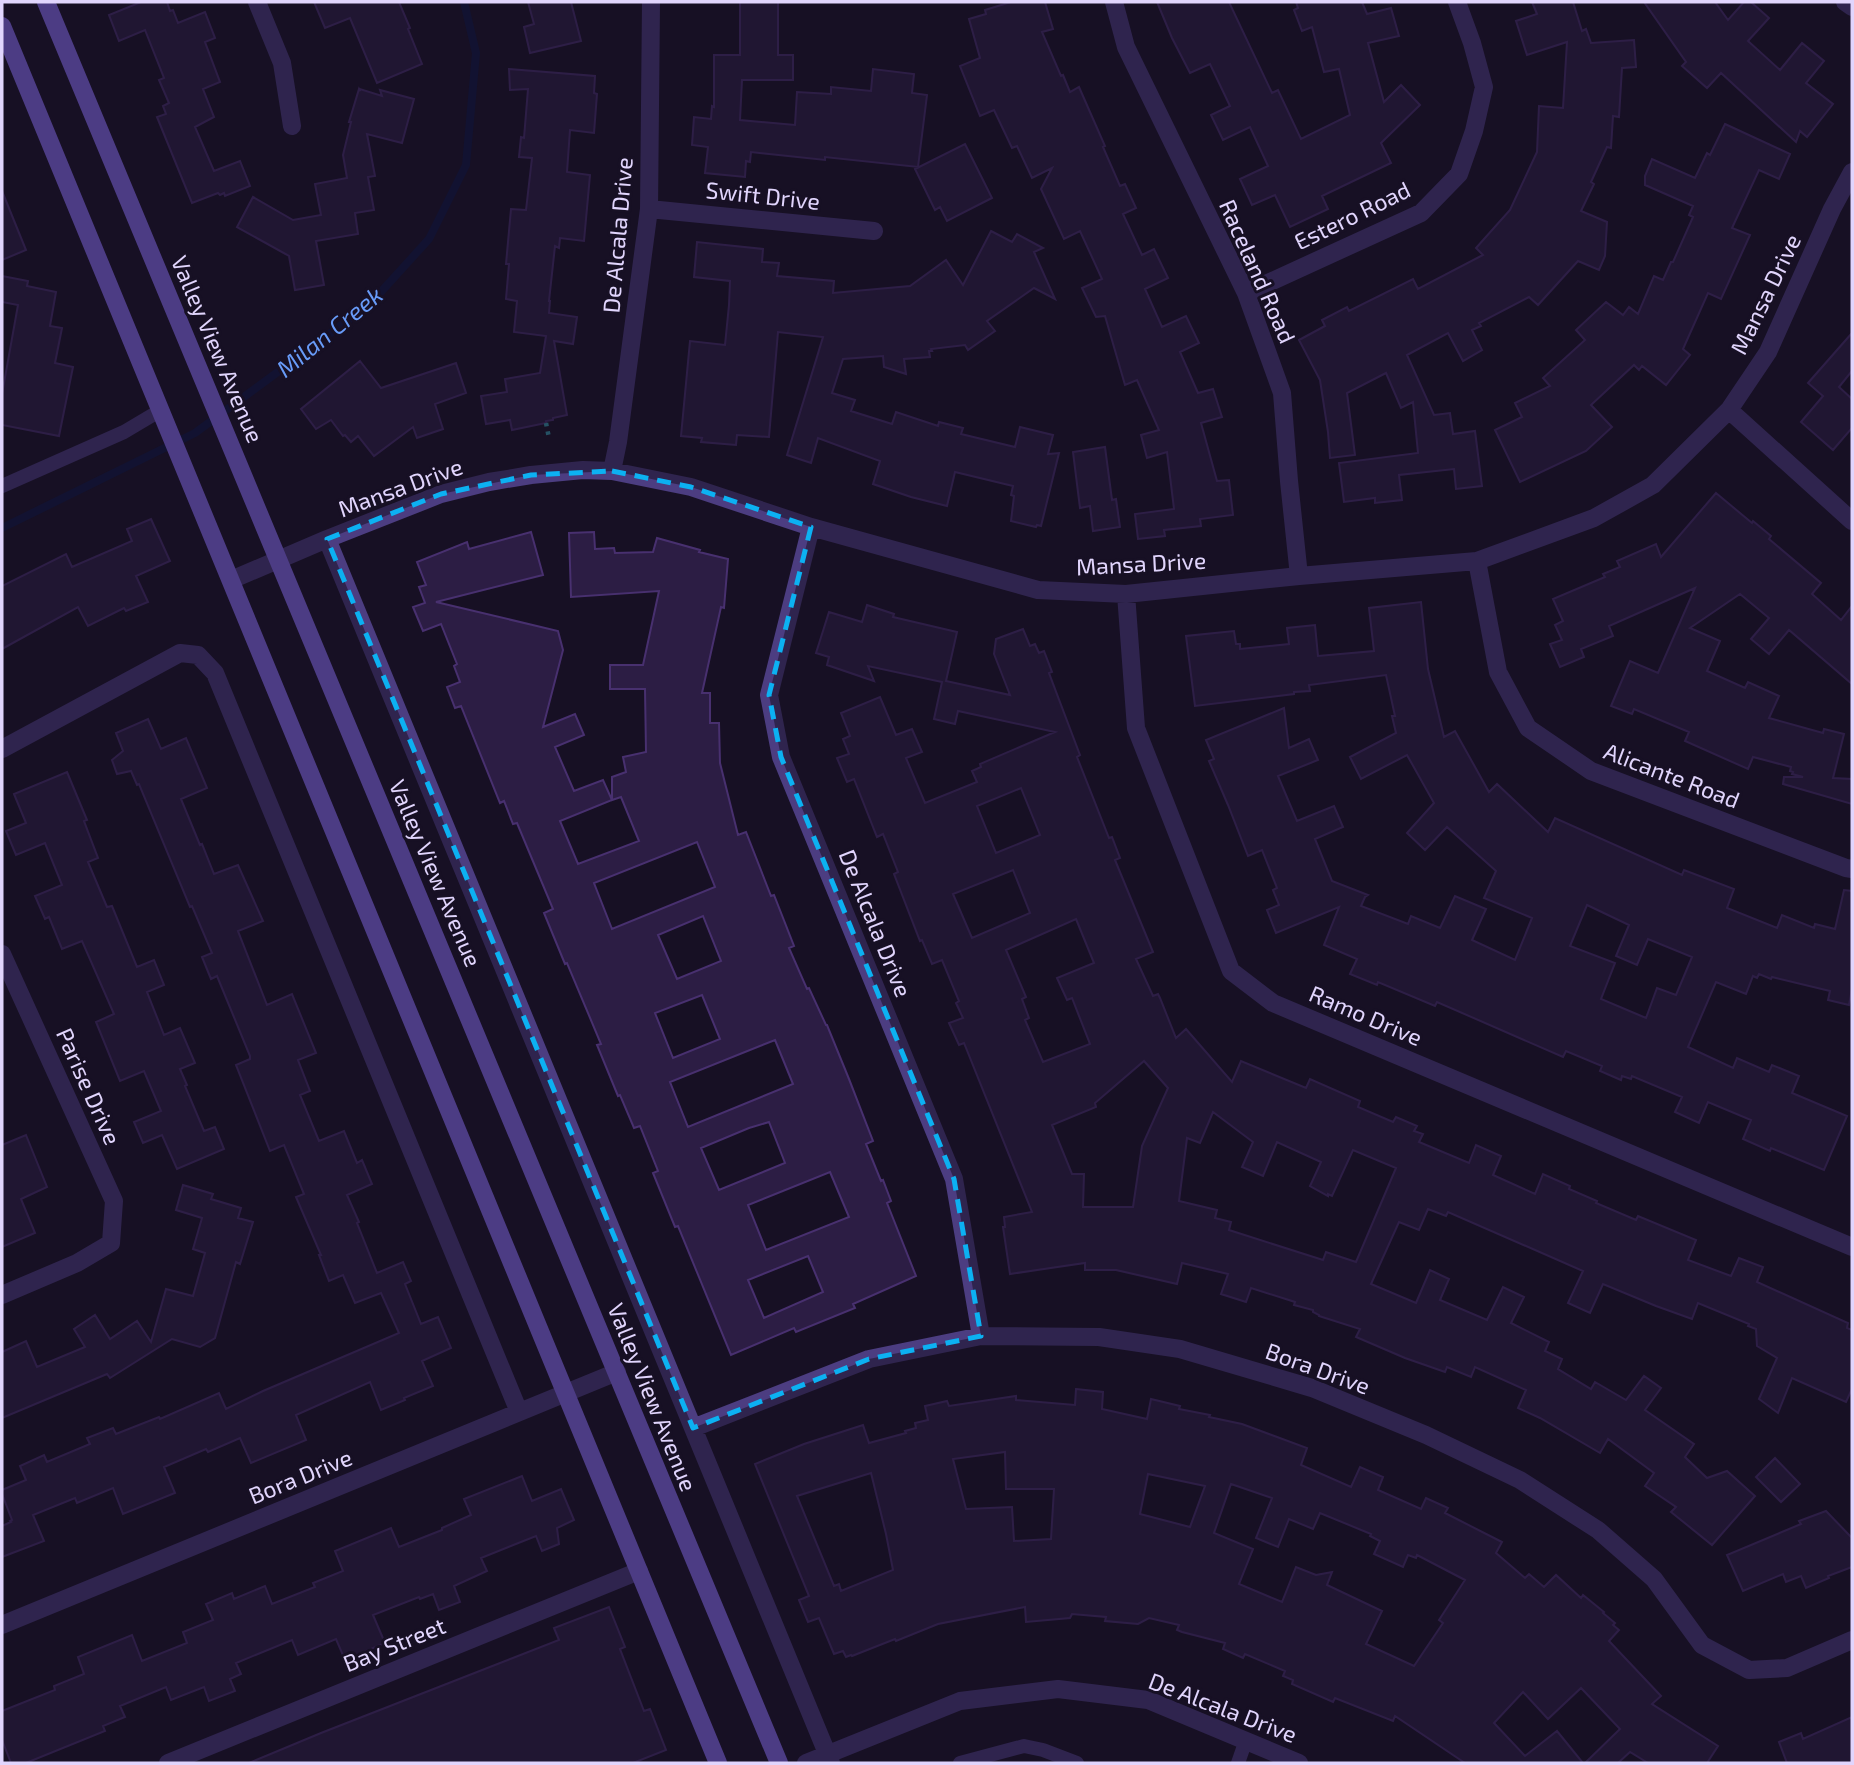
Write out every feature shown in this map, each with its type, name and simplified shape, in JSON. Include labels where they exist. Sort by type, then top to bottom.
[{"type":"main road","name":"Valley View Avenue","points":[[46,2],[779,1763]]},
{"type":"main road","points":[[2,26],[718,1763]]},
{"type":"street","points":[[257,2],[282,62],[292,126]]},
{"type":"street","name":"De Alcala Drive","points":[[612,471],[649,209],[651,2]]},
{"type":"street","name":"Raceland Road","points":[[1114,2],[1126,47],[1246,293],[1282,393],[1298,576]]},
{"type":"street","name":"Estero Road","points":[[1246,293],[1421,213],[1460,174],[1484,87],[1457,2]]},
{"type":"street","points":[[1845,2],[1852,7]]},
{"type":"street","name":"Mansa Drive","points":[[231,580],[441,494],[489,482],[583,470],[612,471],[691,487],[811,527],[1038,590],[1126,594],[1477,561],[1594,518],[1653,485],[1729,410],[1768,352],[1832,209],[1852,172]]},
{"type":"street","name":"Swift Drive","points":[[649,209],[874,230]]},
{"type":"street","points":[[1729,410],[1852,521]]},
{"type":"street","name":"De Alcala Drive","points":[[811,527],[769,695],[781,757],[954,1179],[981,1336]]},
{"type":"street","name":"Valley View Avenue","points":[[327,539],[829,1759]]},
{"type":"street","name":"Alicante Road","points":[[1477,561],[1498,672],[1528,728],[1591,771],[1852,869]]},
{"type":"street","name":"Ramo Drive","points":[[1126,594],[1136,728],[1231,971],[1273,1003],[1852,1247]]},
{"type":"street","points":[[2,749],[180,653],[198,654],[215,673],[519,1412]]},
{"type":"street","name":"Parise Drive","points":[[2,954],[114,1201],[111,1243],[77,1264],[2,1295]]},
{"type":"street","name":"Bora Drive","points":[[693,1428],[869,1359],[981,1336],[1099,1337],[1180,1349],[1312,1388],[1426,1435],[1520,1480],[1598,1530],[1654,1578],[1702,1645],[1749,1670],[1787,1668],[1852,1640]]},
{"type":"street","name":"Bora Drive","points":[[2,1626],[617,1372]]},
{"type":"street","name":"Bay Street","points":[[168,1763],[639,1571]]},
{"type":"street","name":"De Alcala Drive","points":[[806,1763],[829,1759],[960,1701],[1058,1689],[1148,1700],[1299,1763]]},
{"type":"lane","points":[[2,486],[124,432],[161,410]]},
{"type":"lane","points":[[1238,1763],[1246,1741]]},
{"type":"lane","points":[[960,1763],[1024,1746],[1077,1763]]},
{"type":"path","points":[[546,424],[549,438]]},
{"type":"highlighted area","points":[[612,471],[691,487],[811,527],[769,695],[781,757],[954,1179],[981,1336],[869,1359],[693,1428],[327,539],[441,494],[531,475]]},
{"type":"building","points":[[141,2],[167,2],[178,23],[205,12],[215,38],[205,42],[220,82],[203,89],[214,117],[195,127],[214,171],[240,161],[250,186],[225,196],[224,193],[218,193],[192,203],[157,117],[166,114],[163,106],[169,103],[159,80],[164,78],[145,30],[119,41],[109,15]]},
{"type":"building","points":[[314,2],[399,2],[422,64],[377,83],[350,18],[325,28]]},
{"type":"building","points":[[528,2],[571,2],[581,41],[530,53],[524,27],[534,24]]},
{"type":"building","points":[[740,2],[778,2],[778,55],[793,55],[793,80],[742,80],[740,120],[795,125],[797,92],[831,94],[831,87],[871,91],[873,69],[914,74],[912,93],[927,95],[918,167],[751,152],[750,162],[746,161],[745,177],[705,173],[708,147],[692,145],[694,117],[711,119],[712,106],[714,107],[714,55],[740,55]]},
{"type":"building","points":[[1011,2],[1045,2],[1053,29],[1042,32],[1061,76],[1063,75],[1070,92],[1079,87],[1120,186],[1125,184],[1136,208],[1123,214],[1142,255],[1154,249],[1168,278],[1145,289],[1162,327],[1186,316],[1199,343],[1180,352],[1198,393],[1213,389],[1222,417],[1201,423],[1217,481],[1229,480],[1233,515],[1200,519],[1201,526],[1164,530],[1165,536],[1138,539],[1135,514],[1174,509],[1167,452],[1147,458],[1141,435],[1159,430],[1137,380],[1125,385],[1105,316],[1096,317],[1082,288],[1102,279],[1080,231],[1064,239],[1041,189],[1052,168],[1032,178],[1017,146],[1012,148],[994,110],[980,116],[960,66],[980,58],[969,19],[986,14],[985,10]]},
{"type":"building","points":[[1157,2],[1229,2],[1272,93],[1278,90],[1301,139],[1350,115],[1339,69],[1324,72],[1312,27],[1302,31],[1294,10],[1298,8],[1296,2],[1362,2],[1367,14],[1391,8],[1399,36],[1368,43],[1384,102],[1401,85],[1420,105],[1381,143],[1391,163],[1322,196],[1328,209],[1290,227],[1275,195],[1252,205],[1240,179],[1268,166],[1250,127],[1223,140],[1211,115],[1230,106],[1210,64],[1190,73]]},
{"type":"building","points":[[1532,2],[1573,2],[1582,31],[1586,29],[1591,43],[1634,40],[1636,67],[1622,68],[1619,117],[1613,116],[1611,148],[1607,147],[1581,211],[1607,222],[1605,256],[1599,270],[1578,261],[1538,305],[1529,297],[1479,323],[1481,326],[1472,330],[1482,350],[1463,361],[1448,333],[1407,355],[1434,415],[1450,413],[1453,434],[1475,431],[1482,486],[1456,489],[1454,469],[1399,475],[1402,500],[1375,503],[1375,498],[1344,502],[1339,463],[1418,453],[1413,402],[1401,408],[1386,373],[1347,393],[1355,455],[1330,458],[1320,380],[1299,340],[1325,326],[1322,320],[1347,307],[1349,311],[1413,279],[1418,289],[1483,255],[1476,248],[1510,210],[1537,152],[1539,106],[1563,108],[1567,42],[1527,55],[1516,21],[1537,14]]},
{"type":"building","points":[[1644,2],[1715,2],[1728,20],[1744,2],[1751,2],[1769,18],[1748,41],[1780,70],[1802,43],[1824,61],[1806,83],[1833,104],[1807,137],[1800,131],[1796,142],[1721,73],[1707,88],[1682,66],[1686,62]]},
{"type":"building","points":[[509,69],[595,76],[594,93],[597,94],[594,133],[570,130],[567,172],[590,175],[584,241],[560,238],[559,248],[555,246],[549,301],[549,313],[577,317],[573,344],[554,341],[567,415],[553,418],[546,423],[512,430],[510,420],[486,424],[481,396],[507,392],[505,379],[540,373],[546,336],[514,332],[517,301],[506,299],[511,209],[526,210],[532,158],[519,157],[521,137],[524,138],[528,89],[510,90]]},
{"type":"building","points":[[359,89],[382,96],[380,90],[414,99],[402,143],[367,134],[375,176],[368,177],[374,210],[355,213],[358,234],[316,241],[324,285],[295,290],[289,256],[237,227],[253,197],[293,220],[321,215],[315,184],[347,178],[343,155]]},
{"type":"building","points":[[1725,124],[1790,154],[1779,179],[1759,170],[1732,228],[1750,235],[1721,299],[1708,293],[1683,349],[1690,355],[1666,385],[1642,366],[1639,370],[1634,365],[1591,405],[1612,427],[1586,451],[1520,482],[1495,430],[1522,417],[1515,403],[1550,386],[1543,378],[1585,340],[1576,330],[1606,302],[1623,315],[1629,307],[1638,314],[1654,276],[1663,280],[1693,217],[1689,215],[1693,206],[1645,185],[1645,176],[1652,159],[1695,178]]},
{"type":"building","points":[[965,144],[992,198],[947,221],[940,207],[935,210],[915,169]]},
{"type":"building","points":[[2,191],[26,250],[2,260]]},
{"type":"building","points":[[991,231],[1012,242],[1017,234],[1043,248],[1034,252],[1055,299],[1034,288],[987,321],[995,331],[968,350],[965,345],[931,349],[930,357],[904,359],[906,374],[884,367],[883,356],[843,359],[832,393],[855,400],[851,411],[892,424],[896,412],[938,426],[939,422],[963,428],[961,434],[1015,447],[1020,427],[1053,435],[1048,454],[1059,453],[1041,526],[1011,521],[1013,486],[955,472],[947,506],[873,484],[880,461],[818,438],[811,463],[787,455],[823,337],[778,332],[769,437],[737,435],[736,445],[701,442],[702,438],[681,436],[690,341],[725,345],[729,305],[730,281],[694,277],[697,242],[763,249],[762,262],[779,263],[777,276],[834,281],[833,293],[910,286],[946,260],[963,285]]},
{"type":"building","points":[[2,276],[28,281],[27,286],[56,292],[50,326],[62,328],[55,363],[73,367],[59,436],[2,425],[2,394],[18,305],[2,302]]},
{"type":"building","points":[[1852,333],[1852,371],[1839,387],[1852,399],[1852,428],[1833,450],[1801,422],[1823,396],[1808,383]]},
{"type":"building","points":[[360,361],[381,388],[456,363],[466,393],[435,404],[443,429],[417,438],[413,427],[374,456],[358,436],[351,442],[331,420],[316,429],[301,409]]},
{"type":"building","points":[[1105,447],[1112,500],[1116,499],[1120,527],[1093,531],[1090,506],[1080,508],[1073,452]]},
{"type":"building","points":[[1716,493],[1771,536],[1769,539],[1821,583],[1812,594],[1841,620],[1852,606],[1852,684],[1789,630],[1769,654],[1751,639],[1769,618],[1740,594],[1690,628],[1720,641],[1707,671],[1745,688],[1748,682],[1779,696],[1769,718],[1823,733],[1824,729],[1844,734],[1833,778],[1852,779],[1852,804],[1783,784],[1784,777],[1803,777],[1792,774],[1791,767],[1753,757],[1748,769],[1685,741],[1689,732],[1634,709],[1632,714],[1611,706],[1630,661],[1658,673],[1695,588],[1609,626],[1613,636],[1581,649],[1584,657],[1560,667],[1550,644],[1562,640],[1555,625],[1563,621],[1553,599],[1605,577],[1603,574],[1620,567],[1617,561],[1656,544],[1661,557]]},
{"type":"building","points":[[151,519],[170,561],[136,576],[148,602],[126,611],[124,608],[88,626],[78,607],[2,649],[2,586],[66,554],[72,567],[132,541],[127,529]]},
{"type":"building","points":[[531,532],[543,575],[436,602],[558,631],[563,650],[543,727],[575,714],[584,735],[555,747],[574,791],[603,780],[612,800],[612,777],[626,772],[623,757],[646,752],[645,689],[610,689],[610,665],[643,665],[659,591],[571,597],[569,533],[594,532],[595,549],[614,548],[615,553],[653,552],[657,538],[728,559],[724,608],[721,607],[702,693],[710,693],[710,723],[719,723],[720,763],[738,835],[746,832],[794,946],[789,948],[827,1025],[849,1079],[873,1141],[866,1144],[891,1201],[887,1203],[916,1276],[853,1304],[855,1308],[796,1332],[794,1328],[731,1355],[678,1226],[675,1227],[653,1173],[658,1171],[640,1126],[634,1128],[597,1045],[601,1044],[544,913],[553,909],[517,823],[513,824],[504,801],[500,803],[461,706],[455,708],[447,687],[460,682],[454,666],[457,664],[441,624],[423,631],[413,607],[425,603],[419,587],[426,585],[417,562],[467,542],[469,549]],"holes":[[[621,797],[639,841],[578,864],[560,821]],[[697,842],[715,887],[612,929],[594,883]],[[703,916],[721,961],[677,979],[658,935]],[[702,995],[720,1039],[673,1058],[655,1013]],[[775,1040],[793,1084],[688,1127],[670,1082]],[[769,1122],[785,1163],[719,1190],[701,1148]],[[830,1172],[849,1217],[766,1250],[748,1205]],[[808,1256],[823,1292],[764,1318],[748,1280]]]},
{"type":"building","points":[[1421,602],[1428,669],[1444,737],[1455,731],[1489,792],[1497,784],[1548,832],[1555,818],[1682,875],[1684,870],[1734,889],[1727,908],[1777,928],[1782,915],[1814,928],[1815,924],[1835,929],[1844,890],[1852,891],[1852,989],[1849,1005],[1828,1000],[1830,991],[1759,974],[1757,978],[1753,976],[1746,994],[1716,982],[1688,1047],[1733,1068],[1737,1058],[1769,1072],[1772,1065],[1799,1076],[1792,1093],[1847,1116],[1824,1170],[1743,1139],[1751,1120],[1708,1102],[1699,1123],[1675,1112],[1682,1097],[1632,1076],[1631,1079],[1622,1076],[1621,1080],[1600,1071],[1602,1066],[1566,1051],[1563,1057],[1437,1002],[1435,1006],[1378,982],[1377,985],[1350,974],[1357,959],[1324,945],[1339,907],[1276,933],[1267,910],[1279,905],[1273,890],[1277,888],[1262,850],[1248,856],[1209,761],[1214,759],[1206,740],[1284,708],[1289,748],[1309,739],[1318,760],[1278,776],[1297,821],[1334,806],[1343,827],[1315,839],[1332,881],[1368,895],[1361,906],[1408,924],[1411,916],[1440,928],[1455,896],[1486,909],[1472,940],[1515,960],[1532,918],[1484,898],[1496,871],[1447,827],[1425,850],[1407,833],[1434,803],[1407,755],[1361,779],[1350,757],[1396,733],[1386,675],[1309,685],[1310,691],[1294,694],[1195,706],[1186,636],[1234,631],[1236,644],[1240,644],[1240,649],[1289,644],[1287,628],[1315,625],[1318,656],[1374,651],[1369,608]],"holes":[[[1587,905],[1629,925],[1616,956],[1637,965],[1648,939],[1692,957],[1676,995],[1657,988],[1646,1018],[1601,999],[1615,963],[1570,946]]]},
{"type":"building","points":[[867,605],[894,614],[893,617],[957,632],[946,681],[1010,695],[994,654],[996,639],[1023,629],[1030,646],[1035,644],[1039,653],[1044,651],[1052,672],[1049,673],[1080,755],[1077,757],[1109,838],[1112,837],[1120,858],[1115,860],[1153,952],[1136,959],[1153,996],[1158,994],[1176,1038],[1186,1029],[1232,1082],[1241,1061],[1306,1088],[1310,1079],[1360,1101],[1358,1107],[1393,1122],[1396,1117],[1417,1126],[1414,1131],[1423,1134],[1419,1142],[1469,1163],[1476,1145],[1501,1156],[1493,1175],[1535,1194],[1543,1174],[1570,1186],[1569,1189],[1597,1201],[1596,1203],[1636,1220],[1638,1216],[1696,1240],[1688,1260],[1731,1276],[1739,1258],[1763,1267],[1757,1282],[1848,1323],[1847,1328],[1852,1330],[1852,1389],[1846,1402],[1792,1378],[1778,1413],[1759,1399],[1777,1358],[1757,1346],[1756,1329],[1698,1303],[1692,1319],[1603,1284],[1590,1313],[1568,1303],[1583,1271],[1448,1212],[1446,1216],[1428,1209],[1419,1230],[1399,1222],[1371,1284],[1416,1303],[1430,1270],[1449,1279],[1440,1300],[1487,1320],[1503,1287],[1524,1297],[1511,1323],[1549,1342],[1545,1351],[1562,1359],[1558,1369],[1591,1389],[1595,1382],[1626,1400],[1644,1376],[1661,1388],[1645,1410],[1694,1444],[1685,1457],[1707,1478],[1727,1471],[1755,1496],[1712,1545],[1671,1512],[1676,1507],[1645,1486],[1654,1473],[1608,1439],[1600,1453],[1518,1408],[1526,1390],[1475,1367],[1471,1377],[1447,1367],[1445,1372],[1405,1358],[1356,1337],[1360,1329],[1319,1316],[1313,1310],[1294,1305],[1295,1302],[1251,1288],[1246,1302],[1221,1294],[1228,1274],[1182,1263],[1177,1284],[1116,1270],[1085,1270],[1085,1263],[1010,1274],[1004,1217],[1032,1212],[964,1043],[959,1045],[949,1023],[963,1018],[942,960],[932,964],[922,940],[920,941],[894,874],[898,872],[883,834],[877,837],[854,779],[847,782],[837,758],[849,754],[843,739],[850,736],[841,713],[880,697],[896,735],[912,729],[922,752],[906,758],[925,803],[977,782],[972,771],[981,767],[980,764],[1055,732],[958,711],[955,724],[934,719],[942,682],[868,666],[874,681],[827,665],[829,657],[816,653],[829,612],[862,622]],"holes":[[[1021,788],[1040,835],[996,853],[977,806]],[[1013,870],[1030,913],[972,938],[953,894]],[[1076,919],[1094,963],[1057,978],[1067,1000],[1072,998],[1090,1044],[1043,1062],[1025,1020],[1029,1018],[1022,999],[1026,997],[1006,950]],[[1144,1061],[1168,1088],[1142,1146],[1133,1207],[1083,1207],[1084,1174],[1072,1174],[1052,1125],[1096,1107],[1095,1103]],[[1213,1112],[1253,1142],[1242,1167],[1263,1176],[1277,1142],[1321,1162],[1310,1186],[1328,1196],[1332,1196],[1353,1150],[1396,1168],[1356,1262],[1326,1252],[1323,1260],[1229,1230],[1231,1222],[1215,1218],[1217,1210],[1179,1201],[1187,1138],[1200,1143]]]},
{"type":"building","points":[[148,719],[161,749],[186,738],[207,788],[181,799],[200,845],[202,844],[214,874],[238,865],[263,921],[238,931],[267,1005],[292,994],[316,1053],[298,1060],[310,1091],[300,1095],[319,1141],[344,1131],[357,1163],[362,1160],[372,1184],[347,1195],[377,1273],[403,1262],[411,1281],[405,1284],[421,1324],[438,1317],[451,1348],[422,1361],[433,1386],[404,1398],[405,1400],[381,1410],[370,1382],[296,1415],[306,1440],[251,1463],[240,1438],[208,1452],[206,1449],[164,1467],[175,1493],[123,1514],[113,1488],[77,1503],[75,1498],[33,1515],[44,1541],[2,1557],[2,1526],[12,1520],[2,1490],[26,1480],[20,1466],[44,1455],[47,1462],[90,1444],[87,1438],[113,1428],[116,1434],[159,1417],[160,1419],[219,1393],[226,1409],[399,1333],[381,1293],[355,1303],[343,1275],[329,1281],[296,1197],[304,1194],[284,1145],[270,1151],[236,1065],[250,1059],[250,1056],[217,976],[211,979],[202,957],[212,953],[139,784],[137,785],[131,771],[117,774],[112,760],[123,751],[116,733]]},
{"type":"building","points":[[67,772],[87,820],[84,821],[98,858],[88,862],[107,907],[112,906],[137,967],[154,960],[164,985],[147,992],[164,1035],[180,1028],[195,1063],[180,1069],[187,1085],[185,1086],[204,1131],[215,1127],[224,1149],[177,1169],[162,1135],[143,1143],[134,1122],[161,1111],[144,1071],[120,1081],[96,1022],[114,1014],[82,941],[62,949],[49,917],[45,919],[35,896],[62,885],[45,843],[16,855],[6,831],[26,823],[14,794]]},
{"type":"building","points":[[26,1135],[47,1187],[21,1199],[35,1233],[2,1247],[2,1145]]},
{"type":"building","points":[[183,1185],[213,1194],[211,1199],[241,1208],[238,1218],[253,1222],[240,1264],[236,1262],[215,1338],[200,1347],[172,1339],[110,1378],[107,1374],[2,1418],[2,1352],[26,1341],[37,1367],[85,1347],[74,1329],[95,1315],[110,1339],[137,1321],[151,1342],[166,1289],[193,1296],[205,1253],[193,1249],[202,1218],[176,1210]]},
{"type":"building","points":[[1076,1389],[1103,1392],[1102,1409],[1147,1419],[1151,1399],[1180,1406],[1179,1409],[1242,1424],[1307,1448],[1301,1465],[1351,1487],[1360,1467],[1383,1477],[1378,1490],[1421,1509],[1426,1498],[1448,1508],[1445,1513],[1502,1542],[1496,1553],[1525,1578],[1529,1574],[1544,1587],[1556,1575],[1581,1598],[1583,1595],[1604,1612],[1619,1630],[1609,1641],[1661,1696],[1652,1704],[1718,1746],[1707,1763],[1648,1763],[1630,1752],[1618,1763],[1585,1763],[1620,1729],[1581,1688],[1548,1719],[1523,1692],[1494,1723],[1525,1756],[1557,1731],[1583,1763],[1465,1763],[1395,1716],[1393,1721],[1335,1698],[1333,1702],[1292,1684],[1293,1680],[1283,1676],[1285,1671],[1245,1654],[1243,1658],[1223,1649],[1225,1643],[1182,1632],[1177,1630],[1179,1625],[1149,1618],[1138,1624],[1105,1621],[1106,1617],[1072,1614],[1070,1618],[1026,1622],[1025,1607],[938,1624],[852,1656],[846,1657],[843,1651],[834,1654],[819,1618],[808,1622],[799,1600],[809,1596],[755,1464],[804,1444],[863,1425],[869,1443],[906,1433],[905,1431],[916,1428],[915,1423],[928,1420],[925,1406],[947,1401],[949,1406],[1016,1396],[1016,1400],[1075,1405]],"holes":[[[1005,1452],[1006,1489],[1054,1489],[1051,1539],[1014,1541],[1012,1507],[966,1509],[953,1459]],[[871,1473],[893,1570],[841,1591],[839,1584],[834,1586],[797,1496]],[[1148,1474],[1205,1486],[1190,1527],[1140,1514]],[[1231,1484],[1272,1498],[1256,1538],[1278,1547],[1289,1519],[1313,1529],[1320,1513],[1371,1534],[1370,1536],[1380,1541],[1374,1554],[1403,1567],[1408,1555],[1416,1558],[1417,1555],[1465,1580],[1439,1620],[1443,1623],[1414,1666],[1366,1644],[1382,1611],[1327,1585],[1332,1572],[1316,1575],[1296,1567],[1282,1602],[1239,1584],[1253,1549],[1214,1533]]]},
{"type":"building","points":[[1775,1458],[1800,1484],[1781,1502],[1756,1477]]},
{"type":"building","points":[[522,1476],[532,1501],[561,1489],[574,1520],[557,1528],[559,1544],[542,1551],[536,1536],[481,1558],[487,1571],[454,1586],[460,1602],[439,1610],[433,1594],[373,1615],[385,1643],[345,1660],[336,1639],[298,1655],[292,1640],[236,1663],[241,1674],[230,1679],[235,1691],[209,1701],[204,1687],[171,1700],[166,1687],[120,1706],[125,1717],[103,1726],[105,1731],[26,1763],[11,1763],[2,1740],[2,1711],[55,1690],[54,1686],[84,1674],[78,1657],[132,1635],[142,1661],[187,1643],[183,1632],[213,1620],[206,1604],[232,1593],[234,1599],[265,1586],[272,1604],[315,1587],[313,1583],[343,1571],[335,1551],[391,1528],[399,1547],[442,1530],[471,1515],[464,1499]]},
{"type":"building","points":[[1826,1511],[1852,1538],[1852,1567],[1806,1588],[1801,1576],[1786,1582],[1783,1574],[1743,1591],[1727,1555]]},
{"type":"building","points":[[609,1607],[625,1647],[620,1649],[644,1711],[650,1709],[666,1750],[633,1763],[249,1763],[559,1640],[554,1628]]},
{"type":"building","points":[[1852,1717],[1852,1763],[1787,1763],[1779,1742],[1801,1733],[1803,1739]]},
{"type":"waterway","name":"Milan Creek","points":[[2,528],[195,433],[370,304],[429,239],[466,165],[476,53],[464,2]]}]
